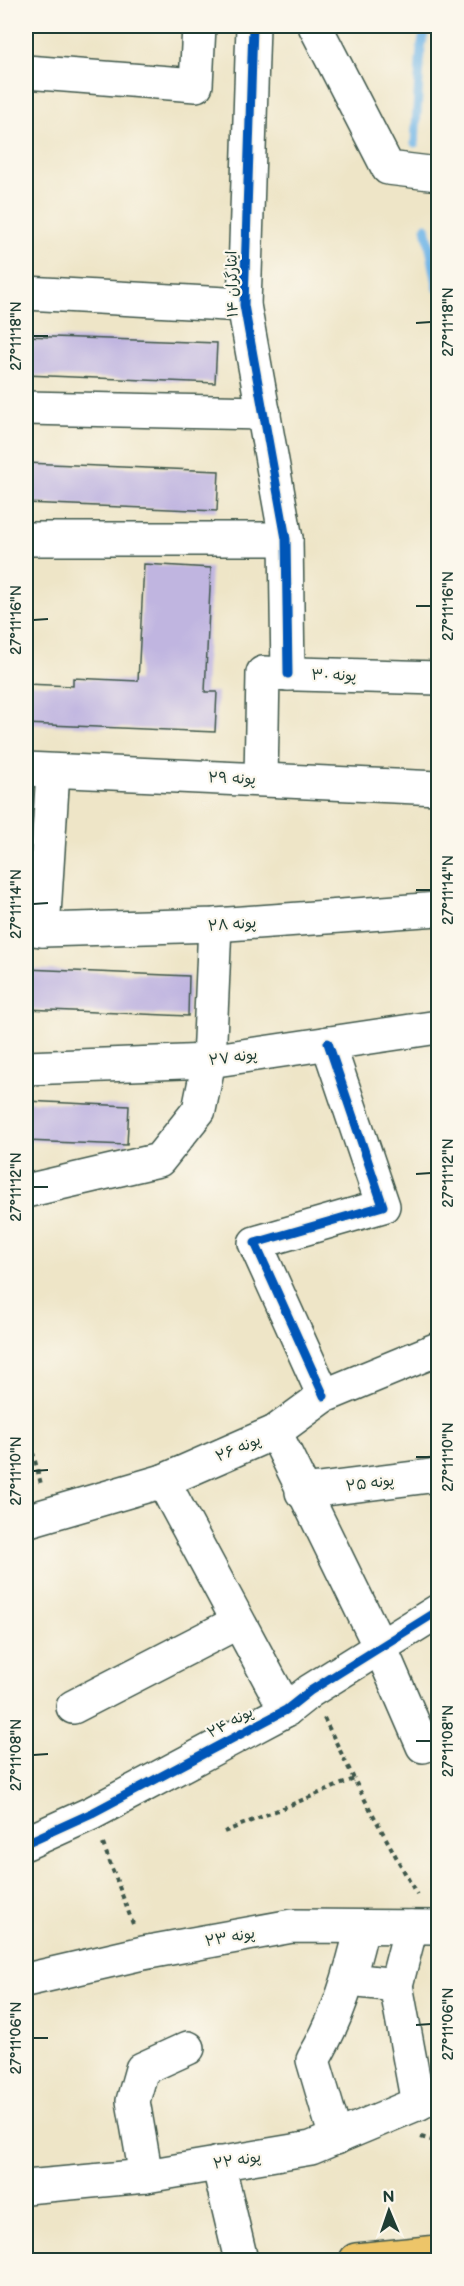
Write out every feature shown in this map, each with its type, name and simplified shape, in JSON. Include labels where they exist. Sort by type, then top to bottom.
[{"type":"main road","points":[[356,2260],[438,2252]]},
{"type":"street","points":[[26,72],[196,85],[199,26]]},
{"type":"street","name":"ایثارگران ۱۴","points":[[253,26],[244,306],[286,539],[288,674]]},
{"type":"street","points":[[315,26],[388,168],[438,174]]},
{"type":"street","points":[[26,293],[244,306]]},
{"type":"street","points":[[26,408],[264,413]]},
{"type":"street","points":[[26,538],[286,539]]},
{"type":"street","name":"پونه ۳۰","points":[[261,779],[263,673],[438,678]]},
{"type":"street","points":[[34,929],[39,770]]},
{"type":"street","name":"پونه ۲۹","points":[[39,770],[438,789]]},
{"type":"street","name":"پونه ۲۸","points":[[34,929],[215,925],[438,909]]},
{"type":"street","points":[[26,1191],[159,1160],[199,1110],[209,1061],[215,925]]},
{"type":"street","name":"پونه ۲۷","points":[[26,1068],[209,1061],[438,1027]]},
{"type":"street","points":[[324,1396],[255,1243],[383,1206],[328,1043]]},
{"type":"street","name":"پونه ۲۶","points":[[37,1517],[163,1481],[275,1432],[324,1396],[438,1349]]},
{"type":"street","points":[[275,1432],[302,1492],[380,1647],[423,1746]]},
{"type":"street","name":"پونه ۲۵","points":[[302,1492],[438,1475]]},
{"type":"street","points":[[163,1481],[238,1622],[298,1700]]},
{"type":"street","name":"پونه ۲۴","points":[[26,1844],[92,1812],[298,1700],[438,1611]]},
{"type":"street","points":[[73,1707],[238,1622]]},
{"type":"street","name":"پونه ۲۳","points":[[26,1980],[143,1953],[292,1926],[428,1927]]},
{"type":"street","points":[[336,2138],[313,2060],[326,2039],[350,1980],[362,1927]]},
{"type":"street","points":[[428,1927],[396,1985],[428,2100]]},
{"type":"street","points":[[350,1980],[396,1985]]},
{"type":"street","points":[[146,2176],[133,2101],[142,2069],[188,2048]]},
{"type":"street","name":"پونه ۲۲","points":[[26,2187],[146,2176],[311,2148],[428,2100]]},
{"type":"street","points":[[218,2163],[241,2260]]},
{"type":"path","points":[[26,1426],[37,1517]]},
{"type":"path","points":[[298,1700],[354,1779],[428,1927]]},
{"type":"path","points":[[224,1832],[354,1779]]},
{"type":"path","points":[[92,1812],[143,1953]]},
{"type":"building","points":[[26,336],[217,343],[215,383],[26,375]]},
{"type":"building","points":[[26,463],[219,471],[217,511],[26,503]]},
{"type":"building","points":[[144,564],[211,568],[205,692],[217,692],[215,732],[26,724],[26,684],[73,686],[73,678],[138,681]]},
{"type":"building","points":[[26,969],[189,976],[188,1016],[26,1009]]},
{"type":"building","points":[[26,1101],[129,1106],[127,1145],[26,1141]]},
{"type":"waterway","points":[[415,143],[421,47],[426,26]]},
{"type":"waterway","points":[[426,227],[438,289]]},
{"type":"cycle path","points":[[253,26],[244,305],[286,539],[288,674]]},
{"type":"cycle path","points":[[324,1396],[255,1243],[383,1206],[328,1043]]},
{"type":"cycle path","points":[[26,1843],[92,1813],[286,1710],[310,1691],[438,1611]]}]
